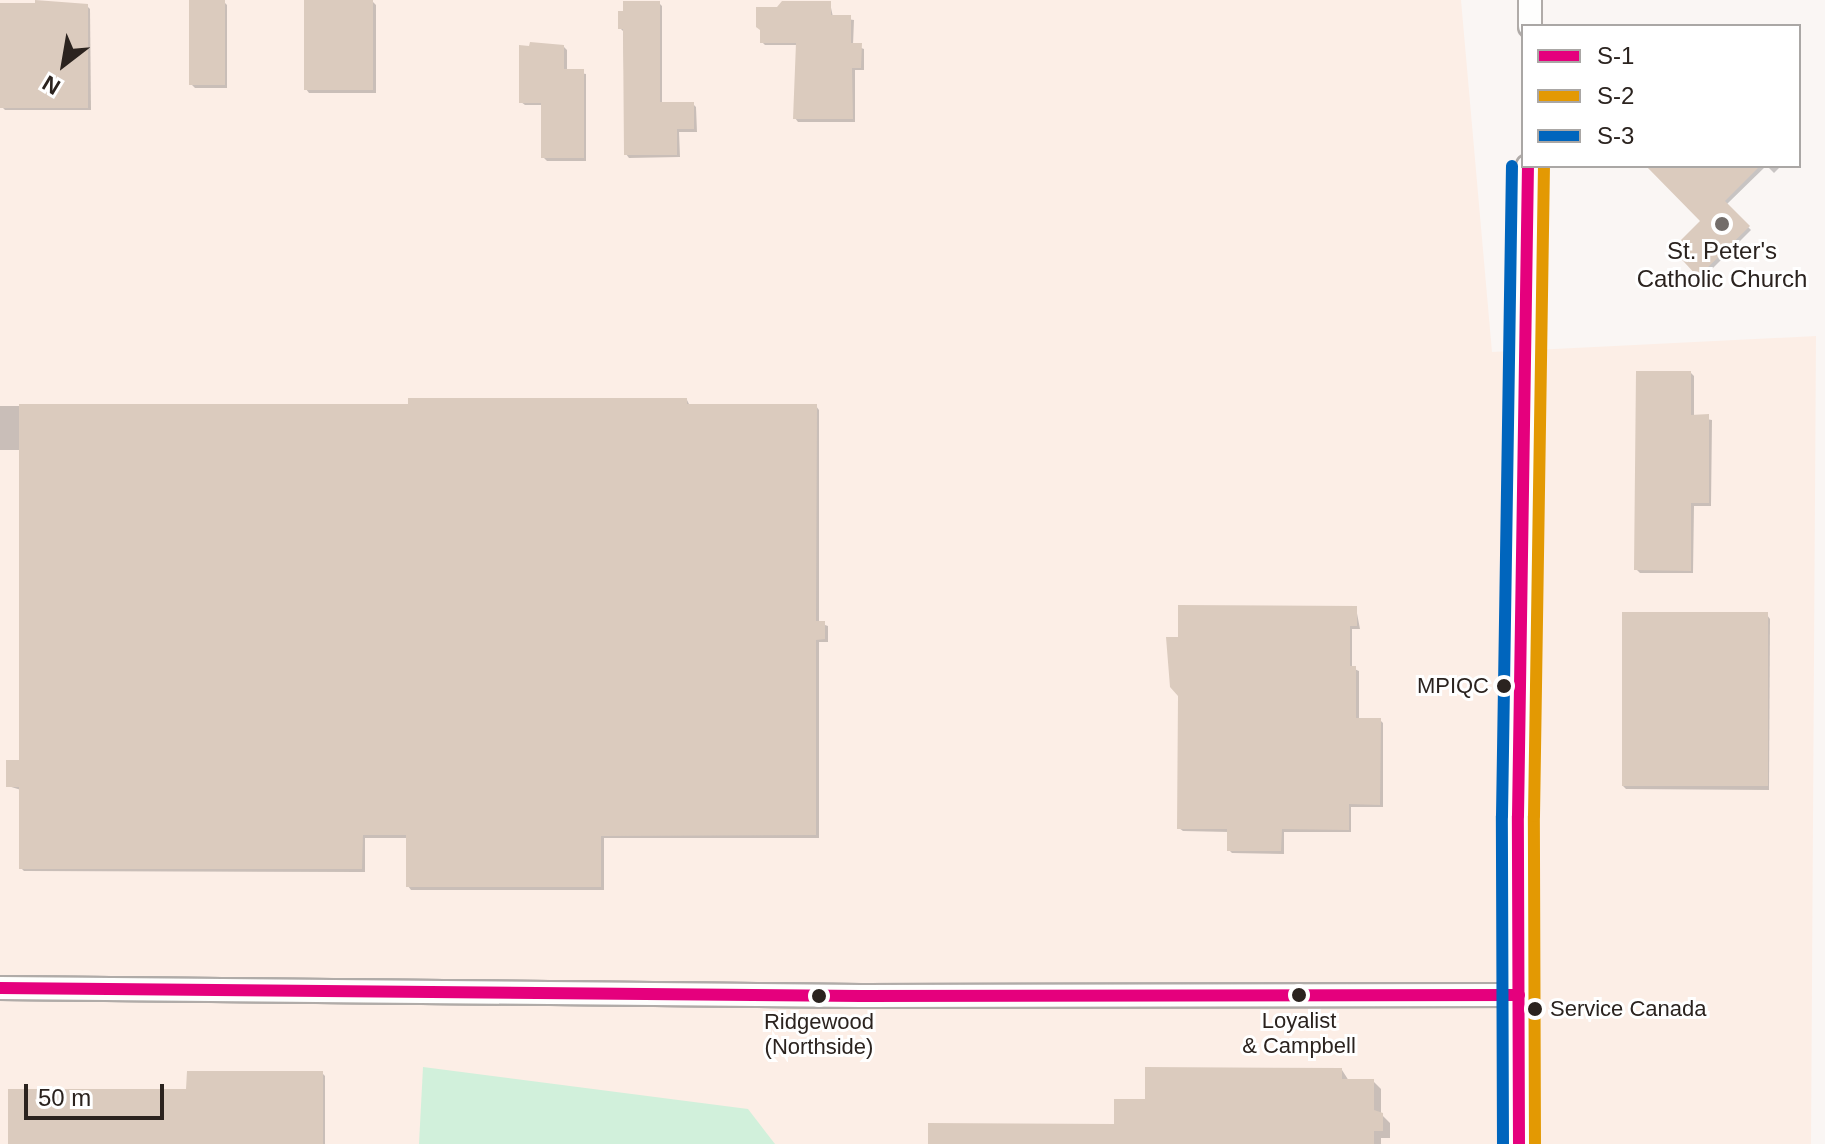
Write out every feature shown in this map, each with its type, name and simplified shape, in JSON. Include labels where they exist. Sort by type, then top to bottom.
[{"type":"street","points":[[1530,0],[1530,24]]},
{"type":"street","points":[[1519,1144],[1528,168]]},
{"type":"street","points":[[0,988],[861,996],[1519,995]]},
{"type":"shaded area","points":[[0,0],[1461,0],[1492,352],[1816,336],[1811,1144],[0,1144]]},
{"type":"green space","points":[[423,1067],[748,1109],[775,1144],[419,1144]]},
{"type":"building","points":[[35,0],[88,4],[88,108],[0,108],[0,3],[35,3]]},
{"type":"building","points":[[189,0],[225,0],[225,85],[189,85]]},
{"type":"building","points":[[304,0],[373,0],[373,90],[304,90]]},
{"type":"building","points":[[623,1],[660,1],[660,102],[694,102],[694,129],[677,129],[677,155],[624,155],[623,29],[618,29],[618,11],[623,11]]},
{"type":"building","points":[[782,1],[831,1],[831,15],[851,15],[851,43],[862,43],[861,68],[852,68],[853,119],[793,119],[796,43],[760,43],[760,30],[756,27],[756,7],[777,7]]},
{"type":"building","points":[[530,42],[564,45],[564,69],[584,69],[584,158],[541,158],[541,103],[519,103],[519,45],[529,46]]},
{"type":"building","name":"St. Peter's Catholic Church","points":[[1648,168],[1758,168],[1725,201],[1750,226],[1698,277],[1672,249],[1700,221]]},
{"type":"building","points":[[1636,371],[1691,371],[1691,415],[1709,414],[1709,503],[1691,503],[1691,571],[1634,570]]},
{"type":"building","points":[[408,398],[687,398],[687,404],[817,404],[816,621],[825,621],[825,639],[816,640],[816,835],[601,836],[601,887],[406,887],[406,835],[363,835],[362,869],[19,869],[19,787],[6,787],[6,760],[19,760],[19,404],[408,404]]},
{"type":"building","points":[[1178,605],[1357,606],[1357,626],[1350,626],[1350,666],[1356,666],[1356,718],[1381,718],[1380,805],[1349,804],[1349,830],[1282,829],[1281,851],[1227,851],[1227,829],[1177,829],[1178,696],[1170,687],[1166,637],[1178,637]]},
{"type":"building","points":[[1622,612],[1768,612],[1768,786],[1622,786]]},
{"type":"building","points":[[1145,1067],[1342,1068],[1342,1079],[1374,1079],[1374,1110],[1383,1113],[1383,1131],[1374,1131],[1374,1144],[928,1144],[928,1123],[1114,1124],[1114,1099],[1145,1099]]},
{"type":"building","points":[[187,1071],[323,1071],[323,1144],[8,1144],[8,1089],[186,1089]]},
{"type":"transit line","name":"S-3","points":[[1503,1144],[1502,816],[1512,166]]},
{"type":"transit line","name":"S-1","points":[[1519,1144],[1518,816],[1528,168]]},
{"type":"transit line","name":"S-2","points":[[1535,1144],[1534,816],[1544,168]]},
{"type":"transit line","name":"S-1","points":[[0,988],[861,996],[1519,995]]},
{"type":"place","name":"St. Peter's Catholic Church","points":[[1722,224]]},
{"type":"place","name":"MPIQC","points":[[1504,686]]},
{"type":"place","name":"Loyalist & Campbell","points":[[1299,995]]},
{"type":"place","name":"Ridgewood (Northside)","points":[[819,996]]},
{"type":"place","name":"Service Canada","points":[[1535,1009]]}]
